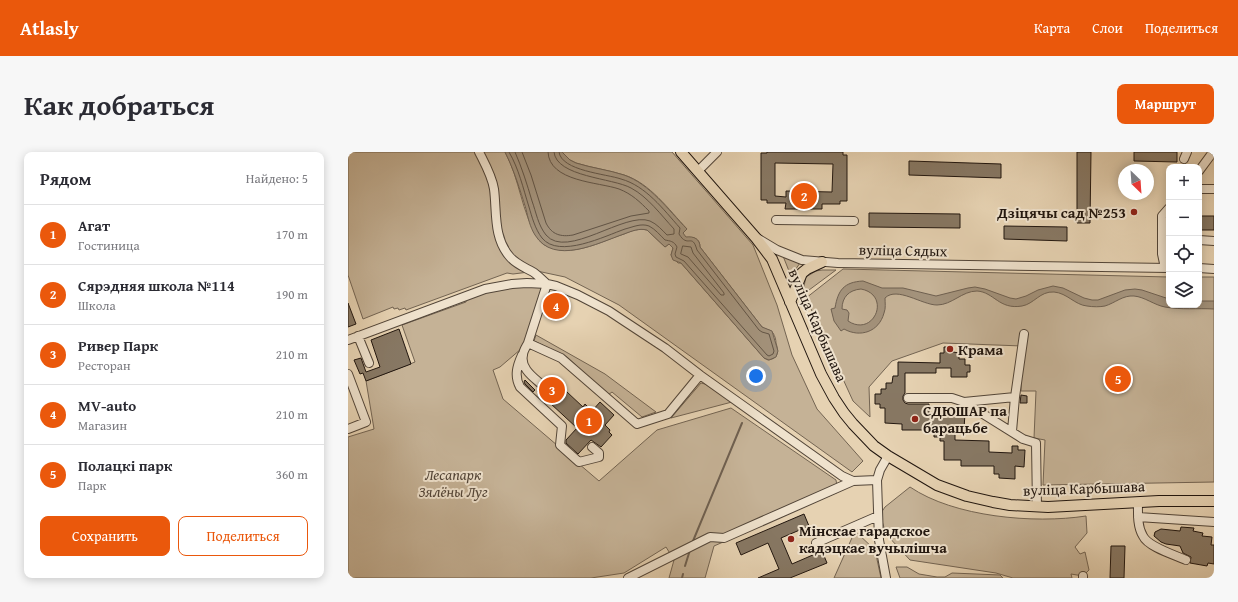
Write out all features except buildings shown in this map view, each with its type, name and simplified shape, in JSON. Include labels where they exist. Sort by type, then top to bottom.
[{"type":"main road","name":"вуліца Сядых","points":[[681,152],[756,238]]},
{"type":"main road","name":"вуліца Карбышава","points":[[756,238],[772,259],[821,374],[844,414],[864,436],[888,456],[937,485],[967,496],[993,502],[1037,507],[1138,502],[1214,501]]},
{"type":"main road","points":[[790,302],[802,273],[807,268],[822,262]]},
{"type":"street","points":[[479,152],[494,188],[498,236],[504,249],[518,264],[538,275],[547,284]]},
{"type":"street","points":[[698,170],[717,152]]},
{"type":"street","points":[[1202,166],[1213,152]]},
{"type":"street","points":[[1202,189],[1214,190]]},
{"type":"street","points":[[1166,211],[1162,216],[1165,240],[1162,254],[1166,265]]},
{"type":"street","points":[[776,220],[854,221]]},
{"type":"street","name":"вуліца Сядых","points":[[756,238],[792,257],[802,260],[822,262],[854,264],[1166,268]]},
{"type":"street","points":[[1202,240],[1214,241]]},
{"type":"street","points":[[1202,268],[1214,269]]},
{"type":"street","points":[[348,340],[485,289],[512,284],[547,284],[569,291],[609,311],[665,348],[700,376],[836,472],[853,481]]},
{"type":"street","points":[[547,284],[528,343],[518,365],[517,382],[520,387],[562,426],[560,445],[579,462],[599,457],[599,453],[592,447]]},
{"type":"street","points":[[1012,431],[1024,334]]},
{"type":"street","points":[[358,336],[368,363]]},
{"type":"street","points":[[528,343],[561,358],[637,424],[668,414],[700,376]]},
{"type":"street","points":[[522,355],[525,369],[542,384]]},
{"type":"street","points":[[348,374],[366,422],[348,429]]},
{"type":"street","points":[[964,402],[1016,397]]},
{"type":"street","points":[[908,398],[952,398],[964,402],[1023,438],[1036,443],[1037,507]]},
{"type":"street","points":[[886,578],[879,540],[877,480],[880,470],[888,456]]},
{"type":"street","points":[[628,578],[710,537],[724,538],[853,481],[877,480]]},
{"type":"street","points":[[1138,502],[1138,517],[1143,537],[1151,544],[1186,560]]},
{"type":"street","points":[[816,543],[878,516]]},
{"type":"street","points":[[1138,517],[1214,522]]},
{"type":"green space","points":[[348,152],[505,152],[514,173],[532,228],[542,243],[546,246],[561,250],[579,249],[635,230],[647,230],[665,247],[669,244],[673,248],[671,255],[678,263],[681,263],[764,358],[768,360],[776,357],[777,349],[773,333],[762,327],[700,247],[698,240],[689,237],[686,238],[682,233],[687,229],[651,191],[642,184],[624,175],[576,163],[570,160],[562,152],[672,152],[753,245],[777,305],[792,355],[817,409],[863,461],[852,472],[619,305],[565,277],[537,271],[513,274],[507,273],[406,310],[405,308],[399,310],[398,308],[394,309],[393,307],[363,319],[348,275]]},
{"type":"green space","points":[[783,256],[800,263],[791,276]]},
{"type":"green space","points":[[843,269],[1166,277],[1166,308],[1202,308],[1202,277],[1214,277],[1214,482],[1043,485],[1045,440],[1034,438],[1036,391],[1021,391],[1022,346],[943,343],[892,361],[869,387],[870,417],[853,401],[806,298]]},
{"type":"green space","points":[[836,270],[805,293],[804,286],[806,277],[816,271]]},
{"type":"green space","name":"Лесапарк Зялёны Луг","points":[[547,284],[528,343],[500,367],[493,370],[503,399],[599,481],[657,430],[731,408],[836,480],[838,492],[714,546],[705,578],[669,578],[674,560],[666,547],[624,573],[591,578],[348,578],[348,437],[374,429],[366,381],[415,362],[402,325],[466,302],[466,296],[485,289]]},
{"type":"green space","points":[[536,335],[605,374],[656,412],[642,417],[612,392],[608,395],[567,357],[534,341]]},
{"type":"green space","points":[[701,383],[705,384],[732,402],[671,418]]},
{"type":"green space","points":[[910,487],[928,497],[949,505],[995,516],[1043,519],[1086,516],[1087,533],[1075,547],[1080,554],[1085,552],[1089,570],[1083,576],[1071,574],[1072,578],[1013,578],[996,573],[910,560],[886,534],[881,513],[885,507]]},
{"type":"green space","points":[[855,531],[875,550],[881,578],[834,578]]},
{"type":"green space","points":[[896,567],[907,567],[919,574],[937,577],[945,577],[952,573],[1000,575],[1003,578],[900,578]]},
{"type":"water","points":[[505,152],[562,152],[570,160],[576,163],[624,175],[633,179],[650,191],[687,229],[683,233],[686,237],[692,237],[698,240],[700,247],[762,327],[772,331],[778,351],[776,357],[769,360],[764,358],[681,263],[673,260],[671,255],[673,248],[669,244],[665,247],[647,230],[641,229],[633,231],[577,250],[565,251],[553,249],[543,244],[532,229],[517,180]]},
{"type":"water","points":[[863,281],[882,288],[903,288],[936,296],[975,287],[1016,299],[1053,286],[1063,288],[1084,298],[1092,300],[1098,300],[1125,290],[1135,289],[1166,298],[1166,307],[1134,296],[1123,298],[1105,306],[1089,306],[1079,304],[1063,294],[1054,292],[1045,293],[1026,305],[1014,307],[1002,303],[988,294],[977,291],[967,293],[947,303],[937,305],[896,294],[885,298],[884,313],[882,320],[878,325],[868,332],[856,333],[844,329],[841,331],[834,321],[831,309],[835,308],[838,296],[843,288],[851,283]],"holes":[[[861,289],[870,293],[876,299],[876,314],[872,320],[865,324],[857,325],[848,321],[849,313],[847,310],[842,309],[843,301],[847,295],[853,291]]]},
{"type":"water","points":[[1202,301],[1214,301],[1214,309],[1177,308],[1202,308]]},
{"type":"waterway","points":[[693,541],[742,423]]},
{"type":"waterway","points":[[685,566],[690,550]]},
{"type":"waterway","points":[[682,578],[683,574]]},
{"type":"place","name":"Сярэдняя школа №114","points":[[804,196]]},
{"type":"place","name":"Дзіцячы сад №253","points":[[1134,212]]},
{"type":"place","name":"MV-auto","points":[[556,306]]},
{"type":"place","name":"Крама","points":[[950,349]]},
{"type":"place","name":"Полацкі парк","points":[[1118,379]]},
{"type":"place","name":"Ривер Парк","points":[[552,390]]},
{"type":"place","name":"СДЮШАР па барацьбе","points":[[915,419]]},
{"type":"place","name":"Агат","points":[[589,421]]},
{"type":"place","name":"Мінскае гарадское кадэцкае вучылішча","points":[[791,539]]}]
